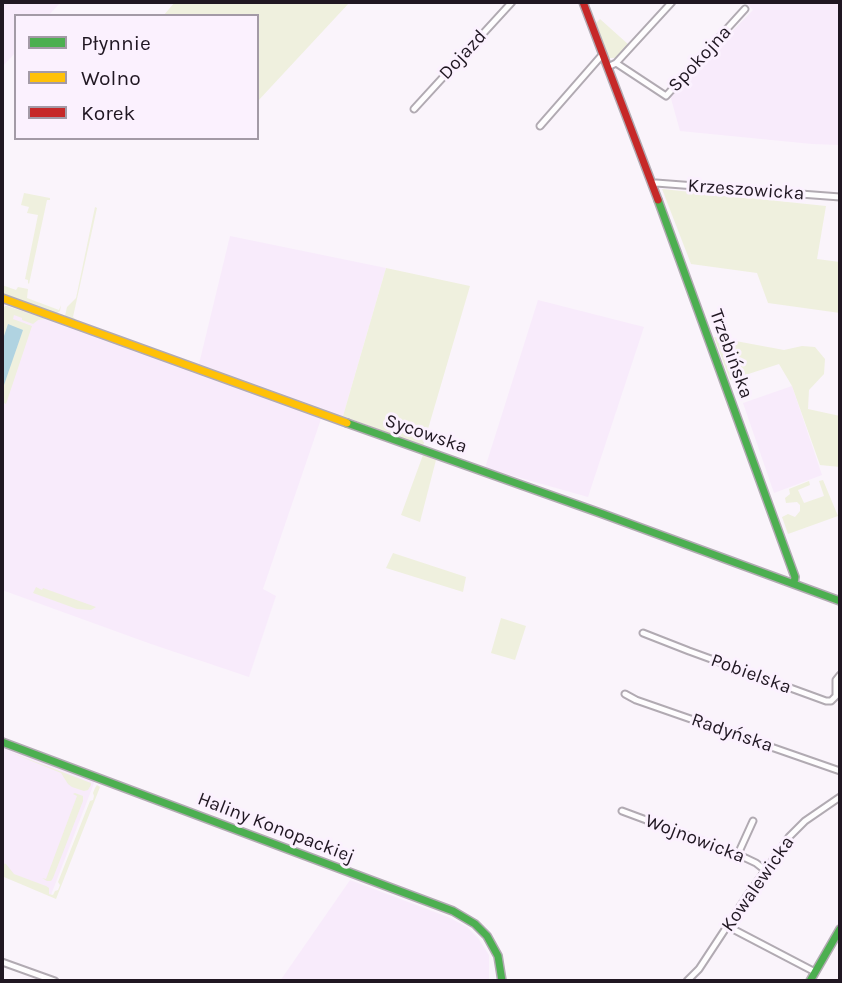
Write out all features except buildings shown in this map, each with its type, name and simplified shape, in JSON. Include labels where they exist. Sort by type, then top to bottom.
[{"type":"street","name":"Dojazd","points":[[414,109],[512,2]]},
{"type":"street","name":"Trzebińska","points":[[583,2],[788,557],[795,577],[794,583]]},
{"type":"street","points":[[608,67],[616,62],[672,2]]},
{"type":"street","name":"Spokojna","points":[[616,62],[666,96],[745,9]]},
{"type":"street","points":[[540,126],[603,54]]},
{"type":"street","name":"Krzeszowicka","points":[[652,184],[840,197]]},
{"type":"street","name":"Sycowska","points":[[2,298],[840,601]]},
{"type":"street","name":"Pobielska","points":[[643,633],[826,701],[831,701],[836,696],[836,680],[840,675]]},
{"type":"street","name":"Radyńska","points":[[625,694],[840,771]]},
{"type":"street","name":"Haliny Konopackiej","points":[[2,742],[453,911],[475,924],[487,936],[498,956],[502,981]]},
{"type":"street","name":"Kowalewicka","points":[[687,981],[699,969],[785,842],[797,828],[840,797]]},
{"type":"street","name":"Wojnowicka","points":[[622,811],[738,854],[765,870]]},
{"type":"street","points":[[738,854],[753,821]]},
{"type":"street","points":[[727,926],[815,972]]},
{"type":"street","points":[[810,981],[840,929]]},
{"type":"street","points":[[2,962],[55,981]]},
{"type":"shaded area","points":[[2,2],[61,2],[50,14],[14,14],[14,54],[2,67]]},
{"type":"shaded area","points":[[745,2],[840,2],[840,145],[680,131],[670,95],[753,10]]},
{"type":"shaded area","points":[[230,236],[386,268],[343,416],[199,364]]},
{"type":"shaded area","points":[[538,300],[644,327],[588,497],[485,468]]},
{"type":"shaded area","points":[[17,309],[321,419],[263,589],[276,596],[249,677],[2,590],[2,317]]},
{"type":"shaded area","points":[[792,386],[822,475],[774,493],[743,403]]},
{"type":"shaded area","points":[[2,742],[96,778],[51,895],[2,876]]},
{"type":"shaded area","points":[[350,880],[448,917],[467,927],[489,955],[489,981],[280,981]]},
{"type":"green space","points":[[175,2],[350,2],[259,100],[259,14],[165,14]]},
{"type":"green space","points":[[600,19],[629,45],[615,58],[609,58],[596,23]]},
{"type":"green space","points":[[662,189],[826,206],[817,259],[840,262],[840,313],[768,303],[757,273],[691,264]]},
{"type":"green space","points":[[24,193],[50,198],[47,200],[29,284],[25,279],[38,215],[27,213],[29,207],[21,205]]},
{"type":"green space","points":[[95,207],[97,208],[73,317],[80,323],[65,316],[67,307],[76,298]]},
{"type":"green space","points":[[386,268],[470,286],[423,446],[343,416]]},
{"type":"green space","points":[[2,285],[16,290],[18,287],[28,289],[27,298],[59,310],[61,305],[60,311],[56,314],[2,295]]},
{"type":"green space","points":[[5,306],[46,319],[33,324],[14,315],[13,319],[32,326],[6,404],[2,402],[2,310]]},
{"type":"green space","points":[[714,337],[784,350],[802,346],[815,347],[825,359],[824,374],[809,390],[808,409],[840,416],[840,467],[820,465],[792,386],[779,364],[730,380]]},
{"type":"green space","points":[[423,455],[436,460],[420,522],[401,515]]},
{"type":"green space","points":[[823,480],[838,516],[788,534],[782,517],[788,514],[795,517],[800,511],[797,502],[786,503],[789,489],[809,481],[810,485],[798,490],[804,503],[824,496],[819,481]]},
{"type":"green space","points":[[393,553],[466,577],[463,592],[386,568]]},
{"type":"green space","points":[[36,587],[96,607],[91,610],[77,609],[33,593]]},
{"type":"green space","points":[[501,618],[526,626],[515,660],[491,653]]},
{"type":"green space","points":[[2,749],[91,785],[84,791],[72,787],[61,773]]},
{"type":"green space","points":[[97,785],[100,787],[56,899],[4,877],[2,883],[2,863],[14,874],[46,886],[49,888],[49,894],[53,895],[58,890],[58,882]]},
{"type":"green space","points":[[73,794],[83,796],[83,801],[53,878],[47,881],[42,878],[46,879],[77,796]]},
{"type":"water","points":[[8,324],[23,330],[4,385],[2,342]]},
{"type":"traffic: fast","points":[[658,200],[795,577],[794,583]]},
{"type":"traffic: fast","points":[[347,423],[840,601]]},
{"type":"traffic: fast","points":[[2,742],[453,911],[475,924],[487,936],[498,956],[502,981]]},
{"type":"traffic: fast","points":[[810,981],[840,929]]},
{"type":"traffic: slow","points":[[2,298],[347,423]]},
{"type":"traffic: jam","points":[[583,2],[658,200]]}]
